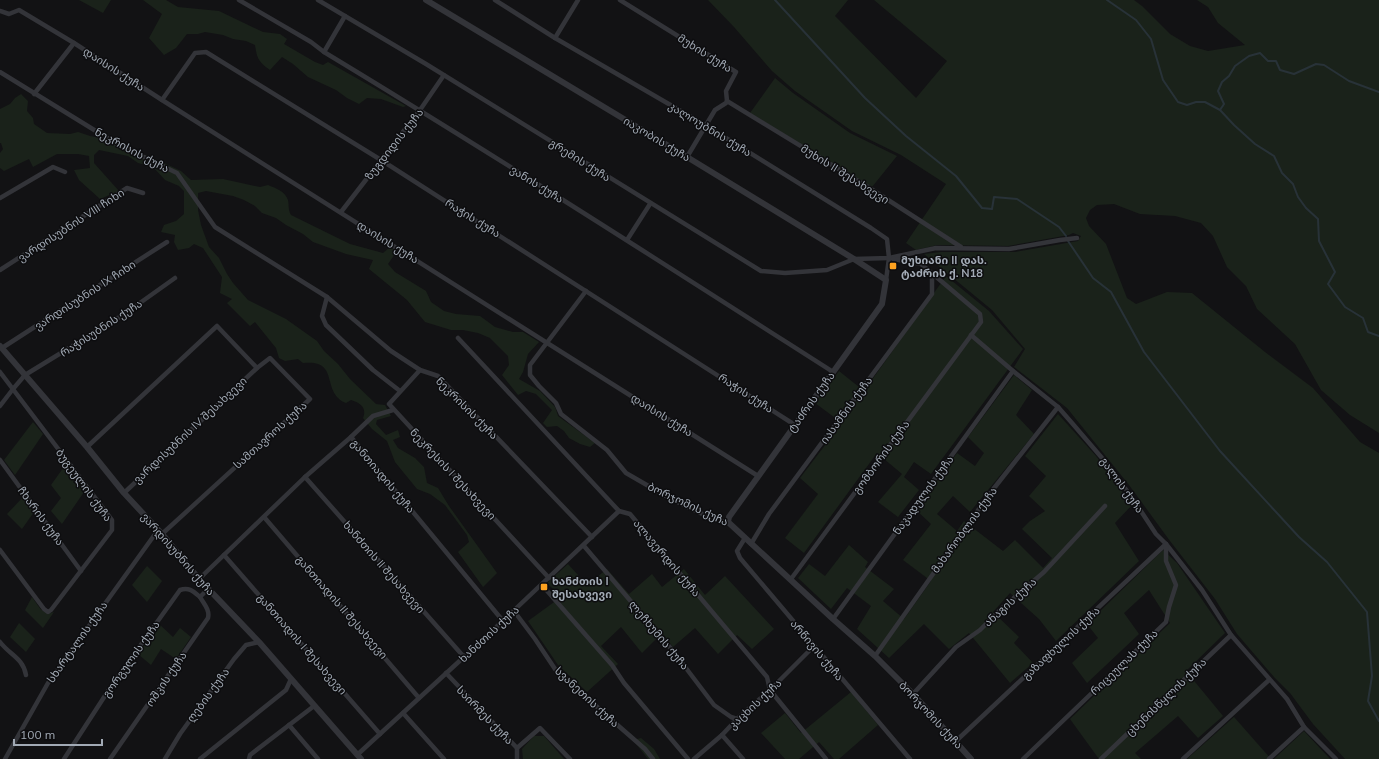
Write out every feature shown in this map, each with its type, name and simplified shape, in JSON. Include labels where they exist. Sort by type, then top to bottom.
[{"type":"street","name":"ვანის ქუჩა","points":[[239,0],[311,42],[324,52],[420,110],[833,372]]},
{"type":"street","name":"გრემის ქუჩა","points":[[318,0],[444,75],[650,204],[761,271],[785,273],[826,270],[854,259]]},
{"type":"street","name":"იაკობის ქუჩა","points":[[426,0],[687,157],[886,280]]},
{"type":"street","name":"კალოუბნის ქუჩა","points":[[495,0],[555,38],[705,125],[887,239],[889,258],[886,280]]},
{"type":"street","points":[[555,38],[578,0]]},
{"type":"street","name":"მუხის ქუჩა","points":[[620,0],[736,72],[726,91],[727,100]]},
{"type":"street","points":[[0,11],[10,14],[19,10],[74,43]]},
{"type":"street","points":[[324,52],[345,16]]},
{"type":"street","name":"დაისის ქუჩა","points":[[34,94],[74,43],[758,476]]},
{"type":"street","name":"რაჭის ქუჩა","points":[[162,100],[195,53],[206,52],[382,160],[795,425]]},
{"type":"street","name":"ნეკრისის ქუჩა","points":[[0,72],[117,144],[177,174],[215,227],[327,297],[391,351],[420,370],[438,376],[592,537]]},
{"type":"street","name":"ზუგდიდის ქუჩა","points":[[341,212],[420,110],[444,75]]},
{"type":"street","points":[[687,157],[715,110],[726,104],[727,100]]},
{"type":"street","name":"მუხის II შესახვევი","points":[[727,100],[868,187],[962,248]]},
{"type":"street","points":[[0,198],[53,167],[65,172]]},
{"type":"street","name":"ვარდისუბნის VIII ჩიხი","points":[[0,270],[127,188],[144,194]]},
{"type":"street","points":[[627,240],[650,204]]},
{"type":"street","points":[[854,259],[889,258],[936,248],[1009,249],[1077,238]]},
{"type":"street","name":"ვარდისუბნის IX ჩიხი","points":[[1,347],[167,242]]},
{"type":"street","points":[[889,258],[921,264],[980,314],[981,322],[971,335]]},
{"type":"street","name":"იასამნის ქუჩა","points":[[751,544],[769,514],[932,294],[932,273]]},
{"type":"street","name":"რაჭისუბნის ქუჩა","points":[[0,406],[25,375],[123,315],[175,278]]},
{"type":"street","name":"ტაძრის ქუჩა","points":[[728,522],[729,517],[882,304],[886,280]]},
{"type":"street","name":"ბორჯომის ქუჩა","points":[[586,290],[530,365],[530,375],[556,403],[561,414],[607,450],[626,473],[684,505],[716,520],[728,522],[874,656],[913,694],[971,759]]},
{"type":"street","points":[[327,297],[322,316],[326,325],[373,370],[400,391]]},
{"type":"street","points":[[87,447],[217,326],[257,368]]},
{"type":"street","name":"გალის ქუჩა","points":[[971,335],[1058,407],[1102,458],[1131,496],[1156,534],[1166,544],[1202,590],[1231,635],[1287,699],[1304,727],[1336,759]]},
{"type":"street","name":"გომბორის ქუჩა","points":[[791,579],[971,335]]},
{"type":"street","name":"ალავერდის ქუჩა","points":[[458,338],[619,511],[630,514],[767,677],[770,690],[826,759]]},
{"type":"street","name":"ვარდისუბნის ქუჩა","points":[[1,347],[208,589],[259,642],[359,757]]},
{"type":"street","name":"სამთავროს ქუჩა","points":[[160,532],[310,399],[270,358],[257,368]]},
{"type":"street","name":"ვარდისუბნის IV შესახვევი","points":[[124,492],[257,368]]},
{"type":"street","points":[[351,437],[373,416],[393,410],[388,404],[420,370]]},
{"type":"street","name":"ნაკადულის ქუჩა","points":[[833,619],[1013,371]]},
{"type":"street","name":"ბუგეულის ქუჩა","points":[[0,372],[112,520],[112,530],[48,612],[44,609],[0,550]]},
{"type":"street","name":"მახარობლის ქუჩა","points":[[874,656],[991,492],[1058,407]]},
{"type":"street","name":"ნეკრესის I შესახვევი","points":[[393,410],[549,578]]},
{"type":"street","name":"განთიადის ქუჩა","points":[[199,578],[305,477],[351,437],[503,621]]},
{"type":"street","name":"ჩხარის ქუჩა","points":[[0,460],[81,571]]},
{"type":"street","name":"ხანძთის II შესახვევი","points":[[305,477],[464,657]]},
{"type":"street","name":"ანაგის ქუჩა","points":[[913,694],[956,647],[980,630],[1000,610],[1044,572],[1105,506]]},
{"type":"street","name":"ხანძთის ქუჩა","points":[[359,757],[380,734],[584,546],[619,511]]},
{"type":"street","name":"განთიადის II შესახვევი","points":[[264,517],[419,698]]},
{"type":"street","name":"სხარტალის ქუჩა","points":[[5,759],[48,683],[160,532]]},
{"type":"street","name":"არწივის ქუჩა","points":[[745,538],[736,551],[740,558],[910,759]]},
{"type":"street","name":"გაზაფხულის ქუჩა","points":[[956,741],[1166,544]]},
{"type":"street","name":"რიცეულას ქუჩა","points":[[1023,759],[1166,622],[1176,585],[1166,561],[1166,544]]},
{"type":"street","name":"ლეჩხუმის ქუჩა","points":[[584,546],[673,651],[714,705],[731,717],[738,719]]},
{"type":"street","name":"განთიადის I შესახვევი","points":[[224,555],[380,734]]},
{"type":"street","points":[[542,584],[612,665],[624,684],[688,759]]},
{"type":"street","name":"გორგულის ქუჩა","points":[[64,759],[110,688],[180,590],[185,588],[191,589],[200,597]]},
{"type":"street","points":[[200,597],[208,589]]},
{"type":"street","name":"ოშკის ქუჩა","points":[[110,759],[208,618],[209,614],[207,608],[200,597]]},
{"type":"street","name":"სვანეთის ქუჩა","points":[[514,610],[555,669],[645,749],[653,759]]},
{"type":"street","name":"ცხენისწყლის ქუჩა","points":[[1101,759],[1231,635]]},
{"type":"street","points":[[0,642],[18,658],[24,667],[26,675]]},
{"type":"street","name":"ღების ქუჩა","points":[[165,759],[180,734],[234,658],[246,645],[259,642]]},
{"type":"street","name":"კაცხის ქუჩა","points":[[694,759],[770,690],[814,646]]},
{"type":"street","name":"საირმეს ქუჩა","points":[[446,673],[517,748],[517,759]]},
{"type":"street","points":[[200,759],[286,690],[290,679]]},
{"type":"street","points":[[1184,759],[1269,680]]},
{"type":"street","points":[[249,759],[250,755],[314,706]]},
{"type":"street","points":[[403,713],[444,759]]},
{"type":"street","points":[[289,725],[318,759]]},
{"type":"street","points":[[1269,759],[1304,727]]},
{"type":"street","points":[[517,748],[540,728],[570,759]]},
{"type":"street","points":[[722,735],[743,759]]},
{"type":"shaded area","points":[[79,0],[111,0],[103,13]]},
{"type":"shaded area","points":[[143,0],[166,0],[178,7],[219,11],[263,32],[280,34],[287,39],[284,44],[315,62],[323,65],[328,62],[406,106],[403,107],[381,99],[367,98],[359,104],[336,90],[308,77],[282,57],[270,70],[259,60],[255,45],[223,35],[205,32],[198,34],[187,34],[176,48],[164,55],[149,38],[162,14]]},
{"type":"shaded area","points":[[708,0],[848,0],[835,16],[916,98],[947,61],[874,0],[1134,0],[1170,34],[1190,46],[1208,51],[1245,45],[1218,23],[1208,7],[1197,0],[1379,0],[1379,433],[1350,415],[1321,390],[1295,344],[1257,309],[1246,286],[1227,267],[1213,236],[1201,223],[1175,216],[1140,214],[1114,204],[1097,205],[1090,210],[1086,218],[1089,226],[1106,244],[1127,298],[1136,304],[1167,292],[1192,293],[1265,352],[1313,388],[1360,442],[1379,453],[1379,759],[1345,759],[1313,724],[1290,693],[1274,677],[1237,634],[1215,599],[1129,485],[1067,408],[1014,367],[1025,349],[992,310],[924,254],[941,252],[1015,252],[1078,241],[1081,236],[1073,233],[1008,246],[937,245],[916,250],[906,243],[946,184],[901,155],[852,131],[795,91],[772,71],[734,27]]},
{"type":"shaded area","points":[[775,78],[793,93],[850,133],[897,156],[872,187],[750,113]]},
{"type":"shaded area","points":[[21,94],[28,101],[27,111],[33,118],[34,124],[47,133],[70,134],[78,132],[100,138],[158,160],[181,171],[191,180],[223,179],[260,187],[268,185],[277,189],[287,197],[291,215],[350,244],[383,253],[390,247],[397,251],[388,264],[395,272],[426,291],[431,302],[444,311],[456,314],[480,316],[495,327],[513,332],[523,332],[539,342],[528,354],[523,372],[519,379],[540,391],[555,407],[558,416],[595,443],[590,447],[569,438],[564,431],[557,426],[547,427],[543,423],[552,410],[536,394],[526,391],[518,395],[502,375],[509,365],[508,356],[490,338],[478,333],[463,330],[451,330],[425,322],[407,300],[369,269],[373,260],[346,254],[313,242],[303,234],[276,218],[262,213],[255,206],[244,200],[233,196],[206,191],[198,193],[198,210],[201,225],[209,247],[219,258],[233,283],[248,300],[286,319],[317,341],[324,351],[338,364],[350,379],[376,404],[385,405],[391,416],[377,420],[376,424],[386,435],[398,430],[400,437],[393,440],[398,448],[415,458],[424,467],[427,483],[438,488],[449,506],[497,573],[483,587],[458,552],[469,542],[467,535],[445,505],[430,494],[417,489],[395,462],[387,441],[372,429],[363,418],[364,409],[362,406],[355,401],[351,400],[346,403],[338,398],[334,392],[326,371],[322,366],[315,363],[303,363],[298,359],[285,361],[279,358],[276,348],[255,322],[250,326],[227,303],[232,299],[220,293],[222,277],[203,248],[194,244],[189,248],[178,250],[174,242],[175,235],[161,232],[164,225],[176,221],[184,214],[184,191],[179,186],[165,180],[153,167],[138,163],[128,156],[99,150],[94,155],[94,163],[119,191],[100,199],[79,180],[74,170],[90,168],[89,156],[78,154],[57,154],[33,167],[29,159],[4,171],[0,168],[0,153],[3,149],[0,143],[0,109],[10,104]]},
{"type":"shaded area","points":[[946,276],[989,311],[1023,349],[931,474],[914,462],[904,477],[919,490],[898,517],[878,502],[902,474],[877,453],[804,553],[785,538],[818,494],[800,478],[842,423],[815,403],[839,371],[864,391]]},
{"type":"shaded area","points":[[1014,375],[1032,390],[1016,415],[1034,434],[970,512],[953,496],[937,514],[957,531],[964,521],[1003,551],[1015,540],[1043,568],[1052,558],[1022,529],[1030,521],[1045,511],[1029,496],[1046,476],[1025,456],[1058,414],[1096,456],[1132,505],[1115,523],[1139,561],[1056,641],[1039,619],[1010,593],[993,612],[1019,637],[1014,643],[1033,663],[1010,683],[969,633],[949,649],[924,624],[889,658],[857,629],[871,606],[847,588],[831,609],[798,578],[809,564],[825,576],[849,545],[868,562],[865,567],[894,589],[883,601],[904,619],[931,581],[903,560],[931,524],[916,510],[957,453],[975,466],[984,453],[968,437]]},
{"type":"shaded area","points":[[33,422],[43,434],[15,475],[4,460]]},
{"type":"shaded area","points":[[66,464],[86,489],[62,524],[51,511],[61,498],[51,485]]},
{"type":"shaded area","points":[[24,496],[34,512],[22,529],[7,514]]},
{"type":"shaded area","points":[[1163,550],[1177,563],[1225,633],[1186,671],[1223,716],[1198,738],[1178,716],[1135,753],[1141,759],[1099,759],[1070,719],[1170,623],[1149,590],[1124,613],[1139,634],[1087,683],[1072,663],[1098,638],[1087,624]]},
{"type":"shaded area","points":[[568,564],[587,585],[607,569],[629,594],[652,574],[662,587],[684,569],[705,595],[725,576],[774,629],[752,649],[737,635],[718,654],[695,628],[673,647],[662,633],[642,653],[621,627],[601,646],[618,664],[587,692],[558,665],[528,621],[561,597],[547,583]]},
{"type":"shaded area","points":[[147,566],[162,581],[147,602],[132,585]]},
{"type":"shaded area","points":[[32,597],[43,611],[50,613],[54,612],[43,628],[25,610]]},
{"type":"shaded area","points":[[19,623],[35,639],[26,652],[10,637]]},
{"type":"shaded area","points":[[159,624],[173,637],[180,628],[191,637],[176,659],[161,649],[151,665],[138,654]]},
{"type":"shaded area","points":[[851,692],[878,725],[839,759],[834,759],[819,742],[799,759],[785,759],[761,733],[785,713],[801,733]]},
{"type":"shaded area","points":[[1234,717],[1271,759],[1187,759]]},
{"type":"shaded area","points":[[1304,731],[1330,759],[1274,759]]},
{"type":"shaded area","points":[[534,736],[544,736],[564,759],[523,759],[522,749]]},
{"type":"shaded area","points":[[641,738],[654,749],[660,759],[648,759],[633,740]]},
{"type":"waterway","points":[[775,0],[865,98],[906,136],[956,176],[982,208],[992,209],[994,197],[1017,199],[1059,227],[1066,236]]},
{"type":"waterway","points":[[1107,0],[1136,20],[1151,39],[1163,80],[1178,102],[1187,105],[1196,102],[1205,102],[1220,110],[1255,144],[1274,156],[1282,173],[1293,184],[1298,197],[1306,208],[1318,219],[1319,241],[1335,272],[1328,284],[1345,307],[1363,318],[1368,332],[1379,336]]},
{"type":"waterway","points":[[1220,110],[1224,104],[1218,91],[1222,82],[1229,76],[1235,66],[1249,56],[1260,53],[1268,61],[1276,61],[1280,70],[1294,74],[1316,64],[1324,65],[1349,81],[1379,92]]},
{"type":"waterway","points":[[1068,241],[1093,278],[1111,292],[1144,352],[1220,451],[1299,537],[1327,562],[1367,612],[1372,676],[1368,701],[1379,721]]},
{"type":"place","name":"მუხიანი II დას. ტაძრის ქ. N18","points":[[893,266]]},
{"type":"place","name":"ხანძთის I შესახვევი","points":[[544,587]]}]
